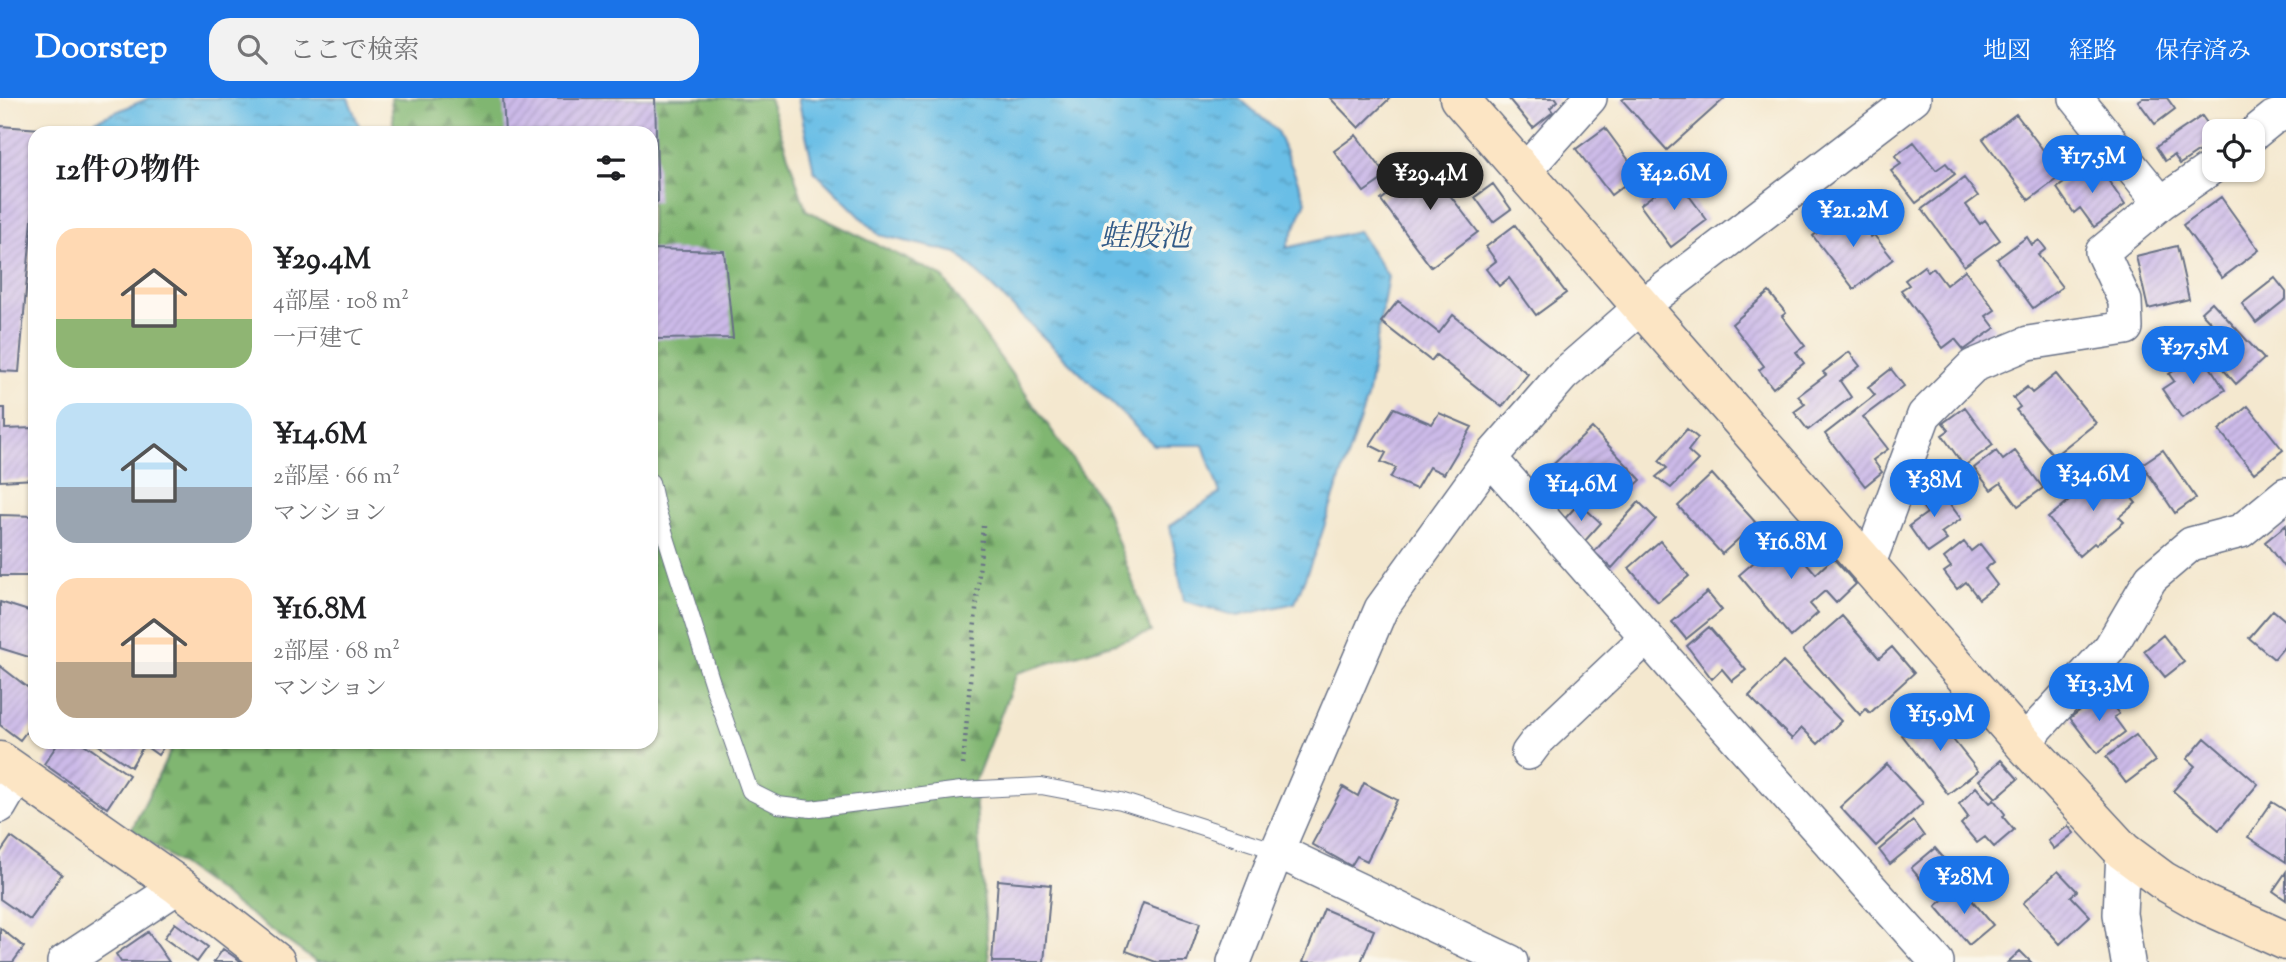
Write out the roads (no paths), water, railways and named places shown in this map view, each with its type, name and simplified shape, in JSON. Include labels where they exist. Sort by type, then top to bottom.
[{"type":"street","points":[[1459,98],[2022,743],[2123,851],[2162,880],[2206,905],[2286,941]]},
{"type":"street","points":[[1523,173],[1590,98]]},
{"type":"street","points":[[1234,962],[1277,850],[1381,609],[1490,458],[1562,376],[1641,307],[1914,98]]},
{"type":"street","points":[[2076,98],[2161,203]]},
{"type":"street","points":[[2265,124],[2286,113]]},
{"type":"street","points":[[1868,566],[1924,415],[1973,366],[2028,343],[2126,328],[2125,301],[2102,252],[2161,203],[2202,174]]},
{"type":"street","points":[[1490,458],[1646,638],[1937,962]]},
{"type":"street","points":[[2022,743],[2110,648],[2151,578],[2191,544],[2241,531],[2286,494]]},
{"type":"street","points":[[1528,753],[1537,741],[1646,638]]},
{"type":"street","points":[[6,781],[179,886],[276,962]]},
{"type":"street","points":[[1277,850],[1511,962]]},
{"type":"street","points":[[2123,851],[2120,914],[2128,962]]},
{"type":"street","points":[[64,962],[179,886]]},
{"type":"lane","points":[[658,512],[714,689],[750,791],[778,805],[811,809],[961,790],[1041,786],[1108,798],[1277,850]]},
{"type":"water","points":[[149,98],[348,98],[359,126],[95,126],[95,121]]},
{"type":"water","name":"蛙股池","points":[[798,98],[1239,98],[1277,131],[1306,201],[1286,248],[1358,231],[1388,276],[1367,398],[1318,545],[1295,603],[1237,616],[1184,601],[1170,526],[1220,493],[1203,445],[1154,445],[957,253],[879,235],[814,171]]}]
